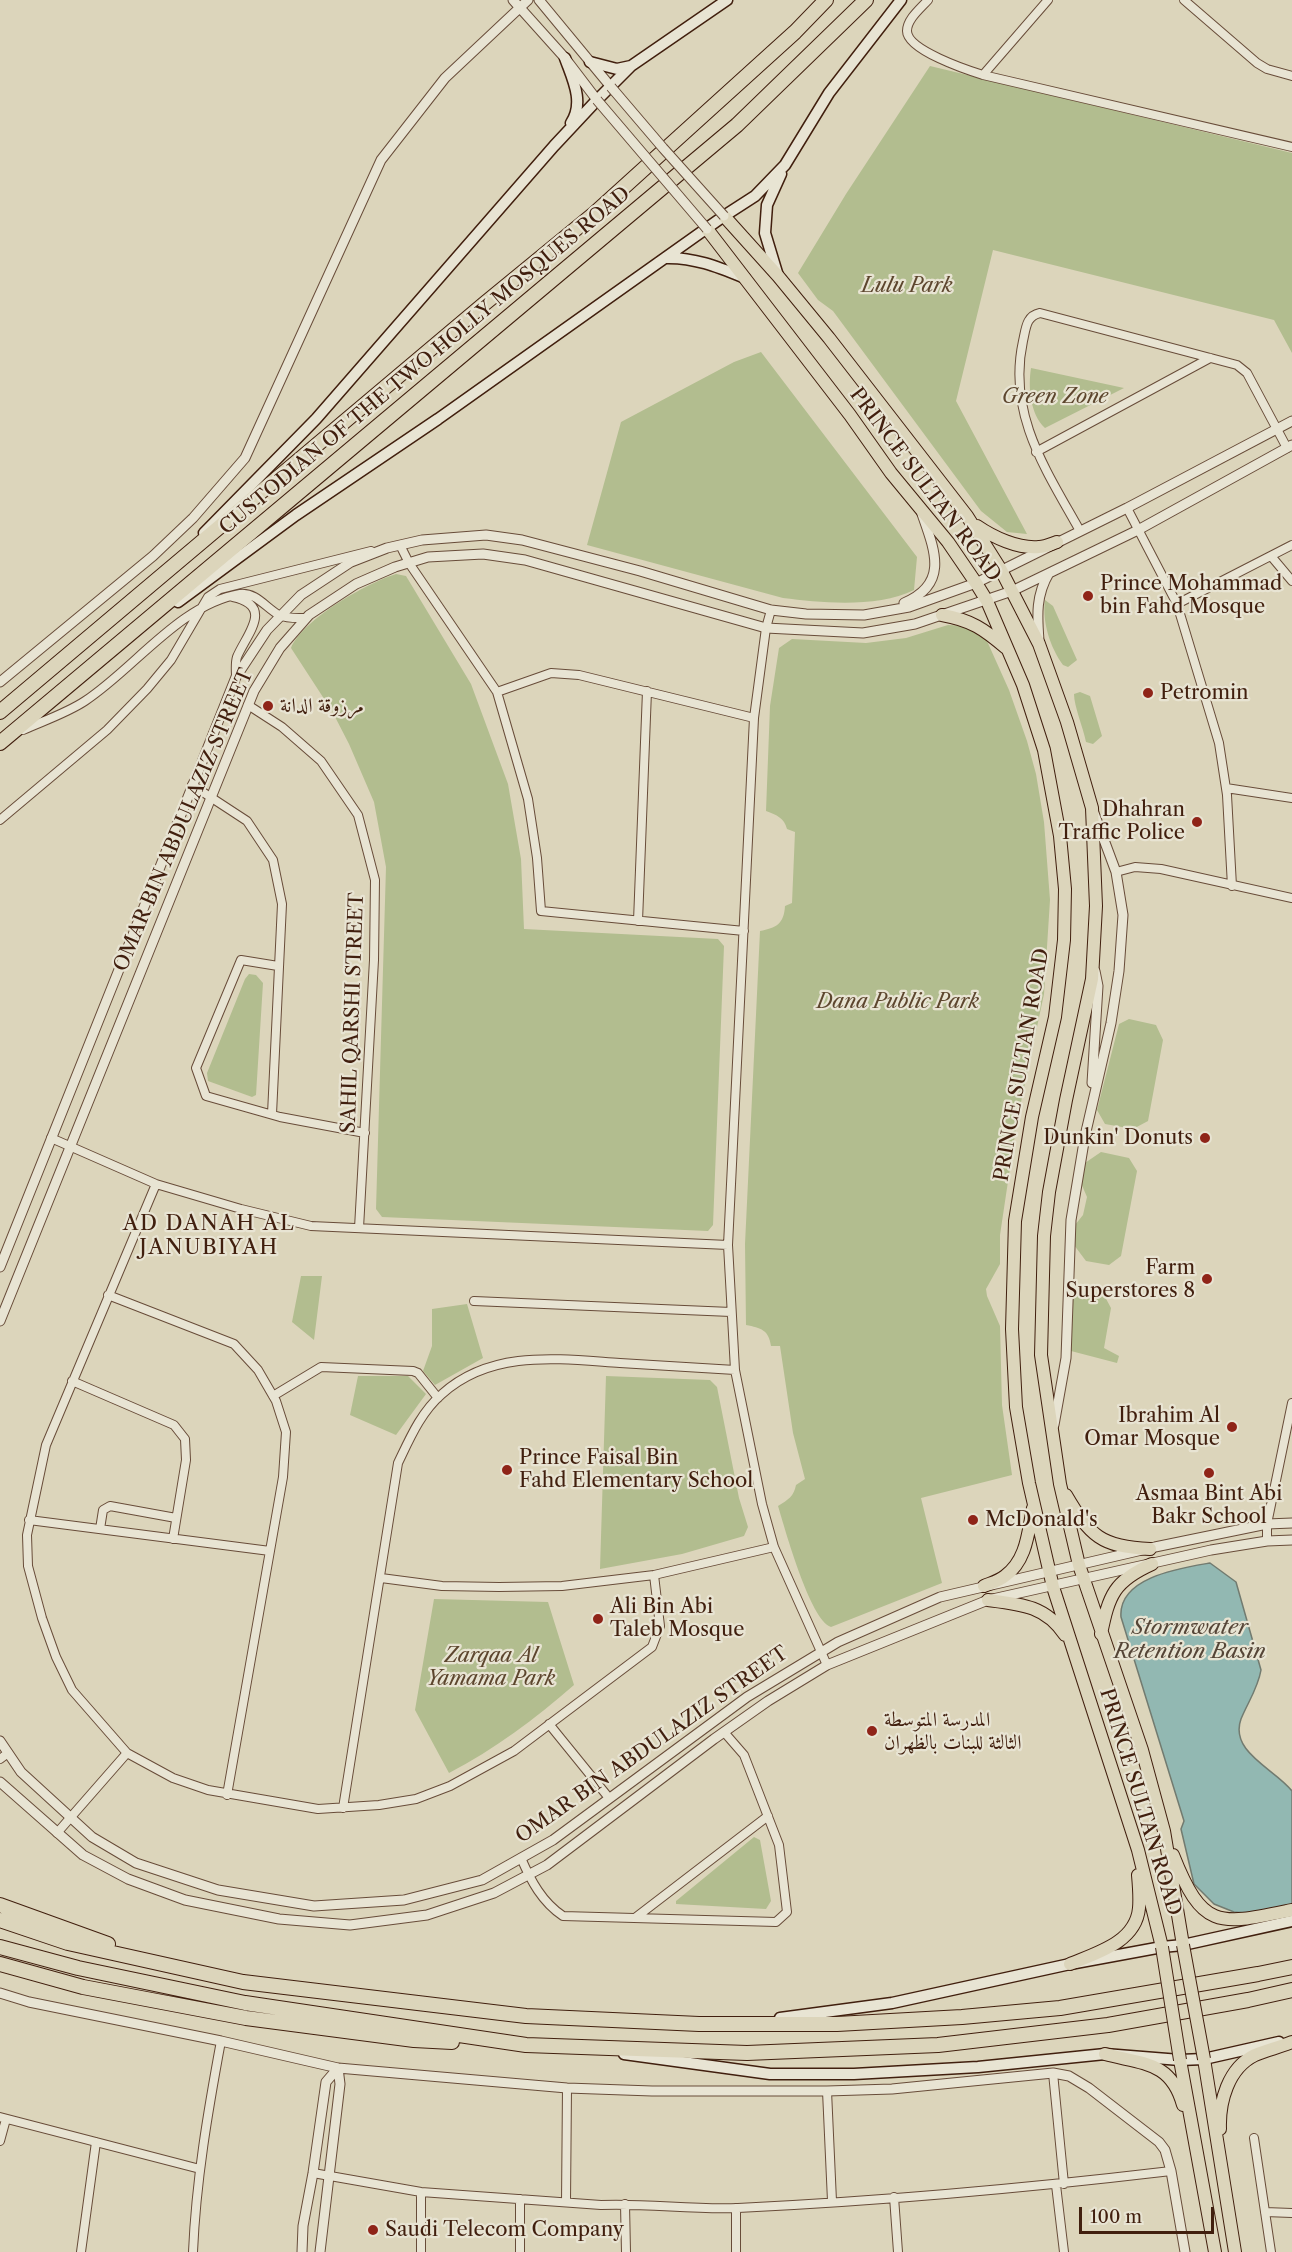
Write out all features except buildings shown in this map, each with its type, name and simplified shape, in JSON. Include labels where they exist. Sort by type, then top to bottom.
[{"type":"highway","name":"CUSTODIAN OF THE TWO HOLLY MOSQUES ROAD","points":[[0,712],[484,303],[594,214],[795,32],[826,0]]},
{"type":"highway","name":"CUSTODIAN OF THE TWO HOLLY MOSQUES ROAD","points":[[2,741],[737,125],[866,0]]},
{"type":"highway","points":[[0,1905],[75,1933],[204,1974]]},
{"type":"highway","points":[[0,1920],[68,1943],[243,1982],[526,2016],[699,2024],[837,2024],[962,2017],[1060,2008],[1292,1967]]},
{"type":"highway","points":[[0,1947],[78,1968],[245,2003],[526,2045]]},
{"type":"highway","points":[[0,1964],[83,1987],[246,2018],[414,2040],[747,2053],[938,2045],[1108,2025],[1292,1990]]},
{"type":"main road","points":[[164,573],[316,419],[554,146],[597,100],[631,66],[727,0]]},
{"type":"main road","points":[[778,276],[765,233],[766,205],[785,165],[829,93],[901,0]]},
{"type":"main road","points":[[554,146],[574,118],[578,107],[578,96],[565,58]]},
{"type":"main road","points":[[590,62],[617,69],[631,66]]},
{"type":"main road","points":[[61,691],[249,548],[438,419],[755,196],[785,165]]},
{"type":"main road","name":"PRINCE SULTAN ROAD","points":[[724,216],[778,276],[843,356],[972,523],[1001,570],[1039,645],[1067,722],[1092,808],[1096,906],[1094,965],[1057,1146],[1044,1236],[1041,1355],[1060,1484],[1082,1580],[1126,1702],[1164,1831],[1235,2252]]},
{"type":"main road","name":"PRINCE SULTAN ROAD","points":[[707,229],[891,473],[948,542],[976,583],[987,601],[1023,685],[1044,750],[1060,836],[1065,889],[1064,940],[1054,1017],[1032,1117],[1015,1221],[1012,1329],[1016,1407],[1053,1587],[1138,1850],[1162,1947],[1215,2252]]},
{"type":"main road","points":[[665,258],[685,258],[708,263],[745,278]]},
{"type":"main road","points":[[972,523],[987,533],[1017,544],[1039,547],[1057,542]]},
{"type":"main road","points":[[942,615],[963,619],[976,625],[1008,649]]},
{"type":"main road","points":[[1060,1484],[1078,1516],[1092,1532],[1124,1548],[1150,1548]]},
{"type":"main road","points":[[984,1586],[1006,1576],[1021,1559],[1026,1548],[1034,1503]]},
{"type":"main road","points":[[1101,1635],[1107,1607],[1115,1590],[1131,1573],[1152,1564]]},
{"type":"main road","points":[[988,1600],[1036,1608],[1057,1622],[1073,1648]]},
{"type":"main road","points":[[1164,1831],[1186,1887],[1200,1906],[1210,1914],[1221,1919],[1242,1920],[1292,1910]]},
{"type":"main road","points":[[1070,1964],[1118,1942],[1135,1923],[1139,1909],[1138,1850]]},
{"type":"main road","points":[[699,2024],[801,2017],[892,2003],[1070,1964],[1184,1945],[1292,1921]]},
{"type":"main road","points":[[570,2047],[770,2074],[854,2074],[978,2067],[1105,2054],[1180,2060],[1204,2059],[1292,2041]]},
{"type":"main road","points":[[1221,2172],[1220,2124],[1223,2093],[1239,2068],[1253,2056],[1292,2041]]},
{"type":"main road","points":[[1105,2054],[1156,2066],[1169,2076],[1180,2095],[1199,2159]]},
{"type":"street","points":[[0,682],[153,556],[193,518],[244,458],[381,160],[445,78],[516,4],[528,0]]},
{"type":"street","points":[[539,0],[663,148],[724,216]]},
{"type":"street","points":[[928,0],[910,23],[907,30],[909,38],[924,50],[948,62],[983,75],[1292,147]]},
{"type":"street","points":[[983,75],[1048,0]]},
{"type":"street","points":[[1184,0],[1257,63],[1267,69],[1292,76]]},
{"type":"street","name":"PRINCE SULTAN ROAD","points":[[516,4],[565,58],[597,100],[707,229]]},
{"type":"street","points":[[1080,531],[1036,452],[1025,419],[1018,384],[1020,353],[1028,320],[1033,315],[1041,313],[1237,365],[1247,373],[1276,429],[1289,447]]},
{"type":"street","points":[[1036,452],[1210,358]]},
{"type":"street","points":[[0,820],[107,730],[147,689],[171,660],[208,597],[219,589],[422,540],[486,535],[522,540],[771,610],[806,614],[864,615],[909,607],[976,583],[1127,508],[1292,421]]},
{"type":"street","name":"OMAR BIN ABDULAZIZ STREET","points":[[0,1321],[254,691],[280,648],[306,618],[356,584],[428,557],[483,554],[525,560],[766,628],[863,633],[915,624],[1012,591],[1138,530],[1289,447]]},
{"type":"street","points":[[1127,508],[1177,604],[1219,743],[1226,788],[1232,885]]},
{"type":"street","points":[[881,612],[916,598],[930,583],[935,572],[934,546],[920,509]]},
{"type":"street","points":[[400,545],[409,563],[497,692],[528,799],[537,858],[540,911],[744,931]]},
{"type":"street","points":[[1177,604],[1292,545]]},
{"type":"street","points":[[0,1267],[236,676],[267,630],[301,595],[351,562],[387,548]]},
{"type":"street","points":[[1271,556],[1292,581]]},
{"type":"street","points":[[1039,645],[1037,604],[1040,590],[1049,573]]},
{"type":"street","points":[[2,741],[86,701],[202,608],[231,597],[250,594],[281,616],[306,618]]},
{"type":"street","points":[[231,597],[242,599],[250,604],[255,617],[255,625],[236,661],[236,676]]},
{"type":"street","points":[[771,610],[766,628],[754,718],[728,1245],[731,1312],[735,1370],[754,1471],[774,1547],[827,1665]]},
{"type":"street","points":[[497,692],[551,673],[579,675],[754,718]]},
{"type":"street","points":[[638,921],[647,691]]},
{"type":"street","name":"SAHIL QARSHI STREET","points":[[248,705],[282,727],[321,761],[358,815],[375,880],[374,960],[359,1228]]},
{"type":"street","points":[[192,785],[247,820],[273,860],[282,904],[272,1114]]},
{"type":"street","points":[[1226,788],[1292,798]]},
{"type":"street","points":[[1052,1434],[1066,1359],[1071,1221],[1090,1112],[1111,1023],[1119,971],[1123,915],[1116,872],[1092,808]]},
{"type":"street","points":[[1116,872],[1135,867],[1161,869],[1292,898]]},
{"type":"street","points":[[278,966],[241,960],[196,1068],[206,1096],[272,1114],[365,1133]]},
{"type":"street","points":[[1090,1112],[1098,986],[1094,965]]},
{"type":"street","points":[[51,1138],[156,1184],[241,1209],[311,1226],[728,1245]]},
{"type":"street","points":[[156,1184],[46,1445],[27,1535],[28,1566],[42,1618],[56,1657],[72,1690],[127,1753],[173,1778],[227,1795],[318,1809],[416,1799],[450,1786],[514,1751],[652,1647],[660,1626],[654,1575]]},
{"type":"street","points":[[108,1295],[234,1344],[258,1370],[273,1396],[286,1432],[283,1477],[227,1795]]},
{"type":"street","points":[[474,1301],[731,1312]]},
{"type":"street","points":[[343,1808],[398,1463],[417,1423],[438,1398],[477,1371],[510,1361],[542,1358],[735,1370]]},
{"type":"street","points":[[273,1396],[321,1366],[413,1371],[418,1373],[438,1398]]},
{"type":"street","points":[[72,1381],[174,1425],[185,1438],[186,1460],[173,1539]]},
{"type":"street","points":[[1266,1541],[1267,1524],[1292,1403]]},
{"type":"street","points":[[100,1529],[103,1510],[110,1506],[177,1518]]},
{"type":"street","points":[[29,1520],[270,1551]]},
{"type":"street","name":"OMAR BIN ABDULAZIZ STREET","points":[[0,1742],[4,1756],[92,1838],[136,1863],[218,1890],[314,1906],[404,1900],[482,1880],[554,1840],[747,1697],[821,1652],[940,1597],[1150,1548],[1267,1524],[1292,1523]]},
{"type":"street","points":[[0,1782],[83,1855],[128,1879],[185,1900],[279,1919],[350,1925],[427,1914],[494,1893],[547,1865],[724,1732],[768,1701],[827,1665],[988,1600],[1211,1550],[1266,1541],[1292,1540]]},
{"type":"street","points":[[381,1578],[442,1586],[562,1586],[654,1575],[774,1547]]},
{"type":"street","points":[[549,1724],[609,1798]]},
{"type":"street","points":[[521,1858],[529,1876],[549,1907],[562,1916],[776,1922],[787,1912],[779,1845],[744,1755],[724,1732]]},
{"type":"street","points":[[57,1833],[127,1753]]},
{"type":"street","points":[[635,1918],[768,1816]]},
{"type":"street","points":[[0,1993],[29,2002],[221,2041],[338,2068],[567,2088],[652,2091],[827,2091],[892,2088],[1053,2073],[1069,2076],[1154,2136],[1165,2150],[1171,2171],[1185,2252]]},
{"type":"street","points":[[193,2252],[195,2204],[221,2041]]},
{"type":"street","points":[[302,2252],[303,2226],[326,2082],[338,2068]]},
{"type":"street","points":[[320,2252],[327,2177],[340,2084],[338,2068]]},
{"type":"street","points":[[1053,2073],[1064,2252]]},
{"type":"street","points":[[566,2202],[567,2088]]},
{"type":"street","points":[[827,2091],[832,2201]]},
{"type":"street","points":[[0,2141],[3,2118],[200,2169]]},
{"type":"street","points":[[1254,2138],[1271,2252]]},
{"type":"street","points":[[81,2252],[96,2142]]},
{"type":"street","points":[[313,2173],[421,2192],[601,2205],[735,2208],[1060,2184],[1171,2171]]},
{"type":"street","points":[[421,2192],[421,2252]]},
{"type":"street","points":[[894,2197],[898,2252]]},
{"type":"street","points":[[520,2199],[520,2252]]},
{"type":"street","points":[[625,2204],[626,2252]]},
{"type":"street","points":[[735,2208],[736,2252]]},
{"type":"street","points":[[1265,2212],[1292,2213]]},
{"type":"green space","name":"Lulu Park","points":[[930,66],[1292,153],[1292,353],[1274,320],[993,250],[956,401],[1027,534],[1007,532],[981,511],[833,311],[818,300],[798,273],[846,194]]},
{"type":"green space","points":[[761,352],[917,557],[914,590],[900,596],[867,602],[850,603],[783,598],[587,545],[621,422],[734,362]]},
{"type":"green space","name":"Green Zone","points":[[1031,368],[1124,388],[1045,428],[1036,415],[1031,400]]},
{"type":"green space","points":[[396,574],[406,576],[471,684],[508,784],[521,859],[524,929],[718,939],[724,946],[713,1225],[708,1231],[382,1217],[376,1209],[386,867],[374,802],[349,744],[332,711],[291,648],[308,625],[322,614],[369,585]]},
{"type":"green space","points":[[1045,600],[1053,606],[1077,660],[1068,667],[1063,665],[1051,642],[1046,625]]},
{"type":"green space","name":"Dana Public Park","points":[[948,625],[979,633],[987,641],[1009,690],[1036,774],[1044,822],[1050,900],[1044,994],[1017,1121],[1000,1235],[1000,1264],[986,1289],[1000,1326],[1002,1405],[1012,1475],[921,1498],[942,1583],[831,1627],[823,1621],[807,1592],[778,1506],[790,1497],[796,1485],[805,1479],[793,1433],[780,1346],[771,1346],[766,1333],[756,1327],[746,1325],[745,1244],[760,931],[778,924],[783,917],[785,906],[792,903],[795,832],[787,829],[780,817],[766,811],[770,706],[779,648],[792,639],[866,643],[906,638]]},
{"type":"green space","points":[[1080,692],[1090,696],[1102,736],[1093,744],[1086,742],[1075,704],[1074,694]]},
{"type":"green space","points":[[249,974],[256,975],[263,983],[256,1095],[252,1097],[208,1081],[207,1073]]},
{"type":"green space","points":[[1129,1019],[1156,1025],[1163,1040],[1148,1121],[1133,1129],[1105,1124],[1097,1110],[1119,1024]]},
{"type":"green space","points":[[1101,1152],[1129,1158],[1137,1171],[1121,1256],[1109,1265],[1086,1261],[1074,1245],[1075,1225],[1083,1215],[1087,1197],[1081,1183],[1082,1165]]},
{"type":"green space","points":[[301,1276],[322,1276],[314,1340],[292,1322]]},
{"type":"green space","points":[[1084,1289],[1104,1295],[1111,1308],[1104,1348],[1119,1356],[1117,1363],[1071,1351],[1073,1298]]},
{"type":"green space","points":[[467,1304],[483,1358],[435,1385],[423,1371],[432,1346],[432,1309]]},
{"type":"green space","points":[[358,1376],[408,1376],[426,1394],[396,1435],[350,1415]]},
{"type":"green space","points":[[606,1376],[710,1380],[717,1387],[739,1498],[748,1527],[744,1536],[682,1554],[600,1569]]},
{"type":"green space","name":"Zarqaa Al Yamama Park","points":[[434,1599],[548,1602],[574,1685],[514,1733],[449,1773],[415,1710]]},
{"type":"green space","points":[[754,1837],[760,1840],[771,1901],[766,1909],[676,1904],[676,1901]]},
{"type":"water","name":"Stormwater Retention Basin","points":[[1210,1563],[1236,1582],[1261,1670],[1241,1719],[1239,1731],[1242,1741],[1256,1759],[1292,1791],[1292,1905],[1255,1914],[1234,1912],[1214,1904],[1194,1884],[1181,1829],[1184,1821],[1121,1617],[1123,1603],[1130,1592],[1140,1584],[1168,1572]]},
{"type":"place","name":"Prince Mohammad bin Fahd Mosque","points":[[1088,596]]},
{"type":"place","name":"Petromin","points":[[1148,693]]},
{"type":"place","name":"مرزوقة الدانة","points":[[268,706]]},
{"type":"place","name":"Dhahran Traffic Police","points":[[1197,822]]},
{"type":"place","name":"Dunkin' Donuts","points":[[1205,1138]]},
{"type":"place","name":"Farm Superstores 8","points":[[1207,1279]]},
{"type":"place","name":"Ibrahim Al Omar Mosque","points":[[1232,1427]]},
{"type":"place","name":"Prince Faisal Bin Fahd Elementary School","points":[[507,1470]]},
{"type":"place","name":"Asmaa Bint Abi Bakr School","points":[[1209,1473]]},
{"type":"place","name":"McDonald's","points":[[973,1520]]},
{"type":"place","name":"Ali Bin Abi Taleb Mosque","points":[[598,1619]]},
{"type":"place","name":"المدرسة المتوسطة الثالثة للبنات بالظهران","points":[[872,1731]]},
{"type":"place","name":"Saudi Telecom Company","points":[[373,2230]]},
{"type":"district","name":"AD DANAH AL JANUBIYAH","points":[[209,1236]]}]
